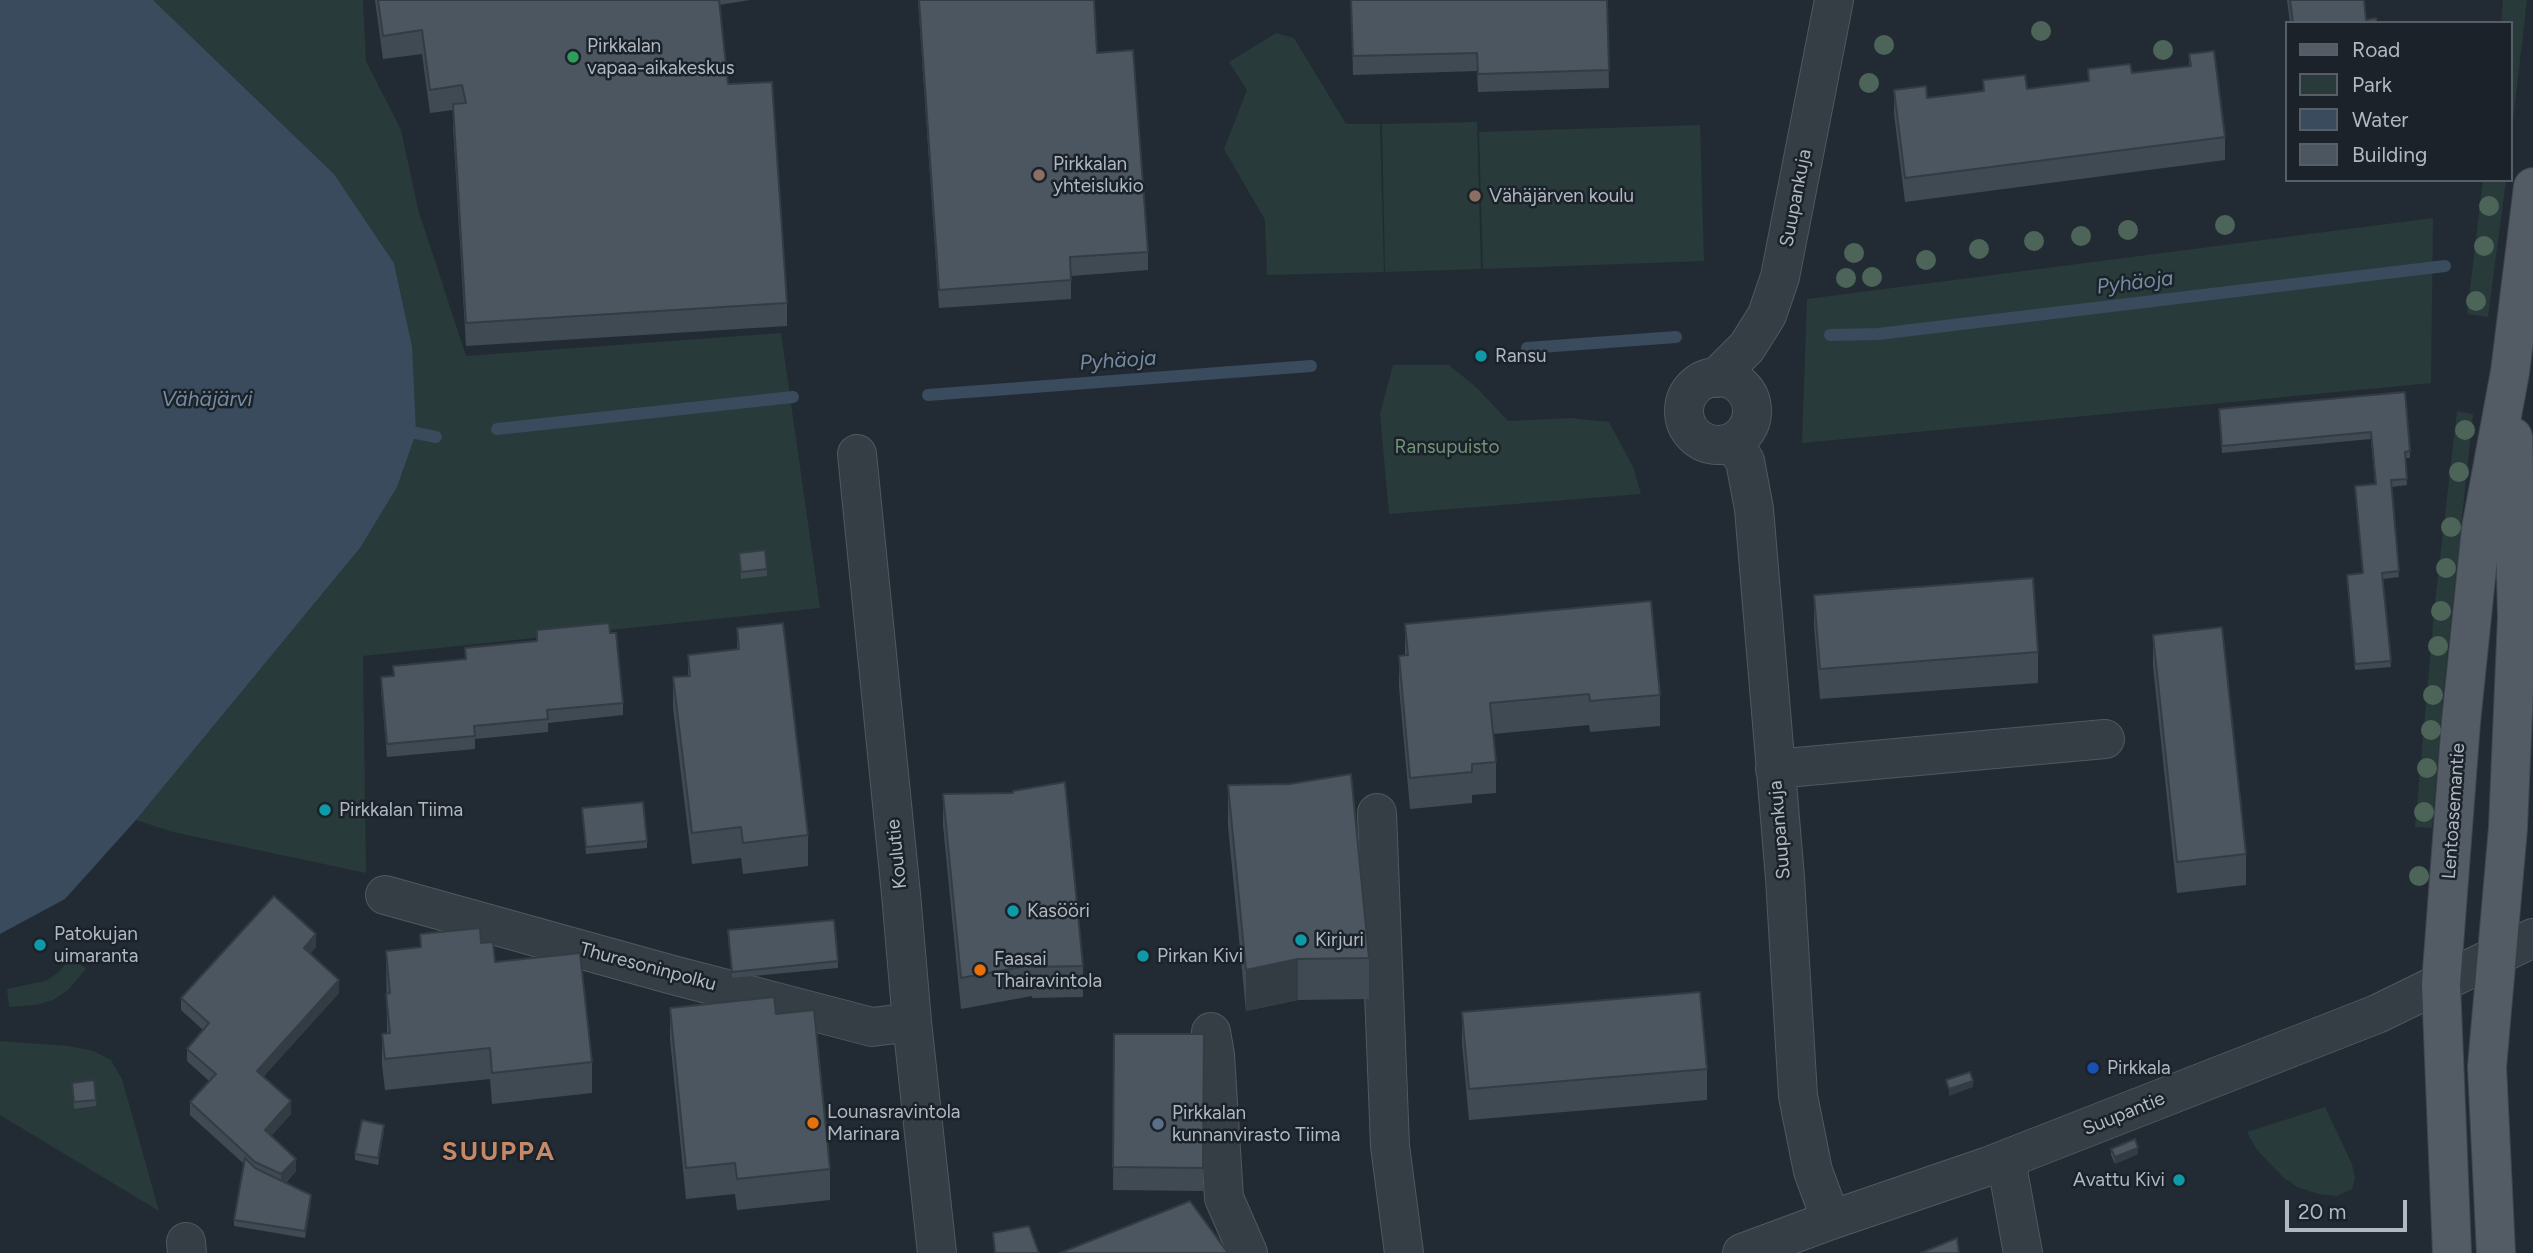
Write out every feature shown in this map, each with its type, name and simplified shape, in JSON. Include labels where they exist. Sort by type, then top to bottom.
[{"type":"main road","name":"Lentoasemantie","points":[[2452,1253],[2441,984],[2461,722],[2481,529],[2510,372],[2533,187]]},
{"type":"main road","name":"Lentoasemantie","points":[[2496,1253],[2487,1067],[2508,828],[2517,617],[2516,497],[2510,372]]},
{"type":"street","name":"Suupankuja","points":[[1831,1220],[1812,1171],[1798,1096],[1776,769],[1754,509],[1745,461],[1732,442],[1711,445],[1701,440],[1693,434],[1684,415],[1689,394],[1705,380],[1716,378],[1746,347],[1767,315],[1780,277],[1834,0]]},
{"type":"street","name":"Koulutie","points":[[857,454],[937,1253]]},
{"type":"street","points":[[1776,769],[2105,739]]},
{"type":"street","points":[[1377,813],[1390,1146],[1405,1253]]},
{"type":"street","name":"Thuresoninpolku","points":[[385,895],[872,1027],[912,1022]]},
{"type":"street","name":"Suupantie","points":[[1742,1253],[2006,1160],[2377,1014],[2533,938]]},
{"type":"street","points":[[1211,1032],[1215,1055],[1224,1198],[1248,1253]]},
{"type":"street","points":[[2006,1160],[2023,1253]]},
{"type":"green space","points":[[153,0],[363,0],[366,61],[401,130],[418,209],[466,356],[781,333],[820,608],[363,656],[366,873],[173,832],[136,820],[360,548],[412,346],[394,263],[334,174]]},
{"type":"green space","points":[[2503,0],[2527,0],[2512,129],[2512,21],[2501,21]]},
{"type":"green space","points":[[1276,33],[1294,38],[1346,124],[1380,124],[1384,272],[1267,275],[1265,220],[1224,149],[1247,90],[1229,62]]},
{"type":"green space","points":[[1477,122],[1481,269],[1385,272],[1382,124]]},
{"type":"green space","points":[[1700,125],[1704,261],[1483,269],[1479,132]]},
{"type":"green space","points":[[2483,182],[2506,182],[2488,317],[2467,314]]},
{"type":"green space","points":[[2433,218],[2431,383],[1802,443],[1807,299]]},
{"type":"green space","name":"Ransupuisto","points":[[1393,365],[1449,365],[1476,387],[1508,421],[1571,418],[1609,422],[1633,467],[1641,494],[1389,514],[1380,414]]},
{"type":"green space","points":[[2457,411],[2473,414],[2432,828],[2415,827],[2435,602]]},
{"type":"green space","points":[[71,957],[86,969],[68,990],[53,1000],[35,1005],[9,1007],[7,989],[45,981],[58,973]]},
{"type":"green space","points":[[0,1041],[68,1046],[93,1051],[111,1060],[122,1079],[159,1211],[0,1115]]},
{"type":"green space","points":[[2325,1107],[2352,1164],[2355,1179],[2352,1189],[2337,1196],[2297,1187],[2283,1177],[2257,1150],[2247,1132]]},
{"type":"water","name":"Vähäjärvi","points":[[0,0],[153,0],[334,174],[394,263],[412,346],[416,433],[397,487],[360,548],[136,820],[65,899],[0,934]]},
{"type":"building","points":[[378,0],[719,0],[728,84],[772,82],[787,303],[466,323],[453,104],[466,103],[462,85],[430,90],[422,30],[383,36]]},
{"type":"building","points":[[919,0],[1094,0],[1097,53],[1133,50],[1148,252],[1070,257],[1071,280],[939,290]]},
{"type":"building","points":[[1351,0],[1607,0],[1609,70],[1478,74],[1477,53],[1353,56]]},
{"type":"building","points":[[2290,0],[2364,0],[2366,20],[2376,18],[2377,21],[2293,21]]},
{"type":"building","points":[[2214,51],[2225,137],[1905,178],[1894,90],[1926,86],[1927,98],[1984,91],[1983,80],[2025,75],[2027,89],[2089,81],[2088,69],[2130,64],[2132,73],[2191,66],[2189,54]]},
{"type":"building","points":[[2405,392],[2410,451],[2405,452],[2407,479],[2391,480],[2399,571],[2382,573],[2391,661],[2355,664],[2347,575],[2363,573],[2355,486],[2376,484],[2371,432],[2222,446],[2219,409]]},
{"type":"building","points":[[765,550],[767,569],[741,572],[739,553]]},
{"type":"building","points":[[2033,578],[2038,652],[1820,669],[1814,595]]},
{"type":"building","points":[[1651,601],[1660,695],[1590,701],[1589,694],[1490,703],[1496,762],[1472,764],[1472,772],[1410,778],[1399,656],[1408,655],[1405,624]]},
{"type":"building","points":[[609,623],[610,633],[616,633],[623,703],[547,710],[548,719],[474,726],[475,736],[387,744],[381,677],[394,676],[393,666],[466,659],[465,648],[537,641],[537,630]]},
{"type":"building","points":[[783,623],[808,835],[743,843],[741,827],[692,833],[673,677],[690,676],[688,655],[739,649],[737,628]]},
{"type":"building","points":[[2222,627],[2246,854],[2177,862],[2153,635]]},
{"type":"building","name":"Kirjuri","points":[[1351,774],[1369,958],[1298,959],[1246,970],[1228,785],[1290,784]]},
{"type":"building","name":"Kasööri","points":[[1065,782],[1083,966],[1032,965],[961,978],[943,794],[1013,793]]},
{"type":"building","points":[[643,802],[647,841],[586,847],[582,808]]},
{"type":"building","points":[[274,896],[316,934],[304,948],[339,980],[257,1071],[291,1101],[265,1130],[296,1159],[281,1174],[255,1162],[190,1102],[216,1074],[187,1049],[209,1023],[181,998]]},
{"type":"building","points":[[834,920],[838,961],[732,972],[728,930]]},
{"type":"building","points":[[480,928],[481,943],[493,942],[495,962],[580,953],[592,1062],[492,1073],[490,1048],[385,1059],[382,1034],[390,1033],[386,951],[421,947],[420,934]]},
{"type":"building","points":[[1700,992],[1707,1069],[1469,1089],[1462,1012]]},
{"type":"building","points":[[774,997],[776,1014],[814,1010],[830,1169],[737,1179],[735,1163],[686,1168],[670,1008]]},
{"type":"building","name":"Pirkkalan kunnanvirasto Tiima","points":[[1114,1034],[1204,1034],[1203,1168],[1113,1167]]},
{"type":"building","points":[[1970,1072],[1973,1081],[1949,1089],[1946,1080]]},
{"type":"building","points":[[94,1080],[96,1100],[74,1102],[72,1083]]},
{"type":"building","points":[[362,1120],[384,1125],[378,1158],[355,1154]]},
{"type":"building","points":[[2135,1139],[2138,1148],[2115,1157],[2111,1149]]},
{"type":"building","points":[[245,1158],[255,1168],[311,1195],[305,1231],[234,1220]]},
{"type":"building","points":[[1190,1201],[1228,1253],[1060,1253]]},
{"type":"building","points":[[1029,1226],[1039,1253],[995,1253],[993,1233]]},
{"type":"building","points":[[1957,1238],[1959,1253],[1921,1253]]},
{"type":"waterway","name":"Pyhäoja","points":[[1830,335],[1878,334],[2445,266]]},
{"type":"waterway","name":"Pyhäoja","points":[[1527,348],[1676,337]]},
{"type":"waterway","name":"Pyhäoja","points":[[928,395],[1311,366]]},
{"type":"waterway","name":"Pyhäoja","points":[[497,429],[793,397]]},
{"type":"waterway","name":"Pyhäoja","points":[[416,433],[436,437]]},
{"type":"place","name":"Pirkkalan vapaa-aikakeskus","points":[[573,57]]},
{"type":"place","name":"Pirkkalan yhteislukio","points":[[1039,175]]},
{"type":"place","name":"Vähäjärven koulu","points":[[1475,196]]},
{"type":"place","name":"Ransu","points":[[1481,356]]},
{"type":"place","name":"Pirkkalan Tiima","points":[[325,810]]},
{"type":"place","name":"Kasööri","points":[[1013,911]]},
{"type":"place","name":"Kirjuri","points":[[1301,940]]},
{"type":"place","name":"Patokujan uimaranta","points":[[40,945]]},
{"type":"place","name":"Pirkan Kivi","points":[[1143,956]]},
{"type":"place","name":"Faasai Thairavintola","points":[[980,970]]},
{"type":"place","name":"Pirkkala","points":[[2093,1068]]},
{"type":"place","name":"Lounasravintola Marinara","points":[[813,1123]]},
{"type":"place","name":"Pirkkalan kunnanvirasto Tiima","points":[[1158,1124]]},
{"type":"place","name":"Avattu Kivi","points":[[2179,1180]]},
{"type":"district","name":"SUUPPA","points":[[499,1152]]}]
